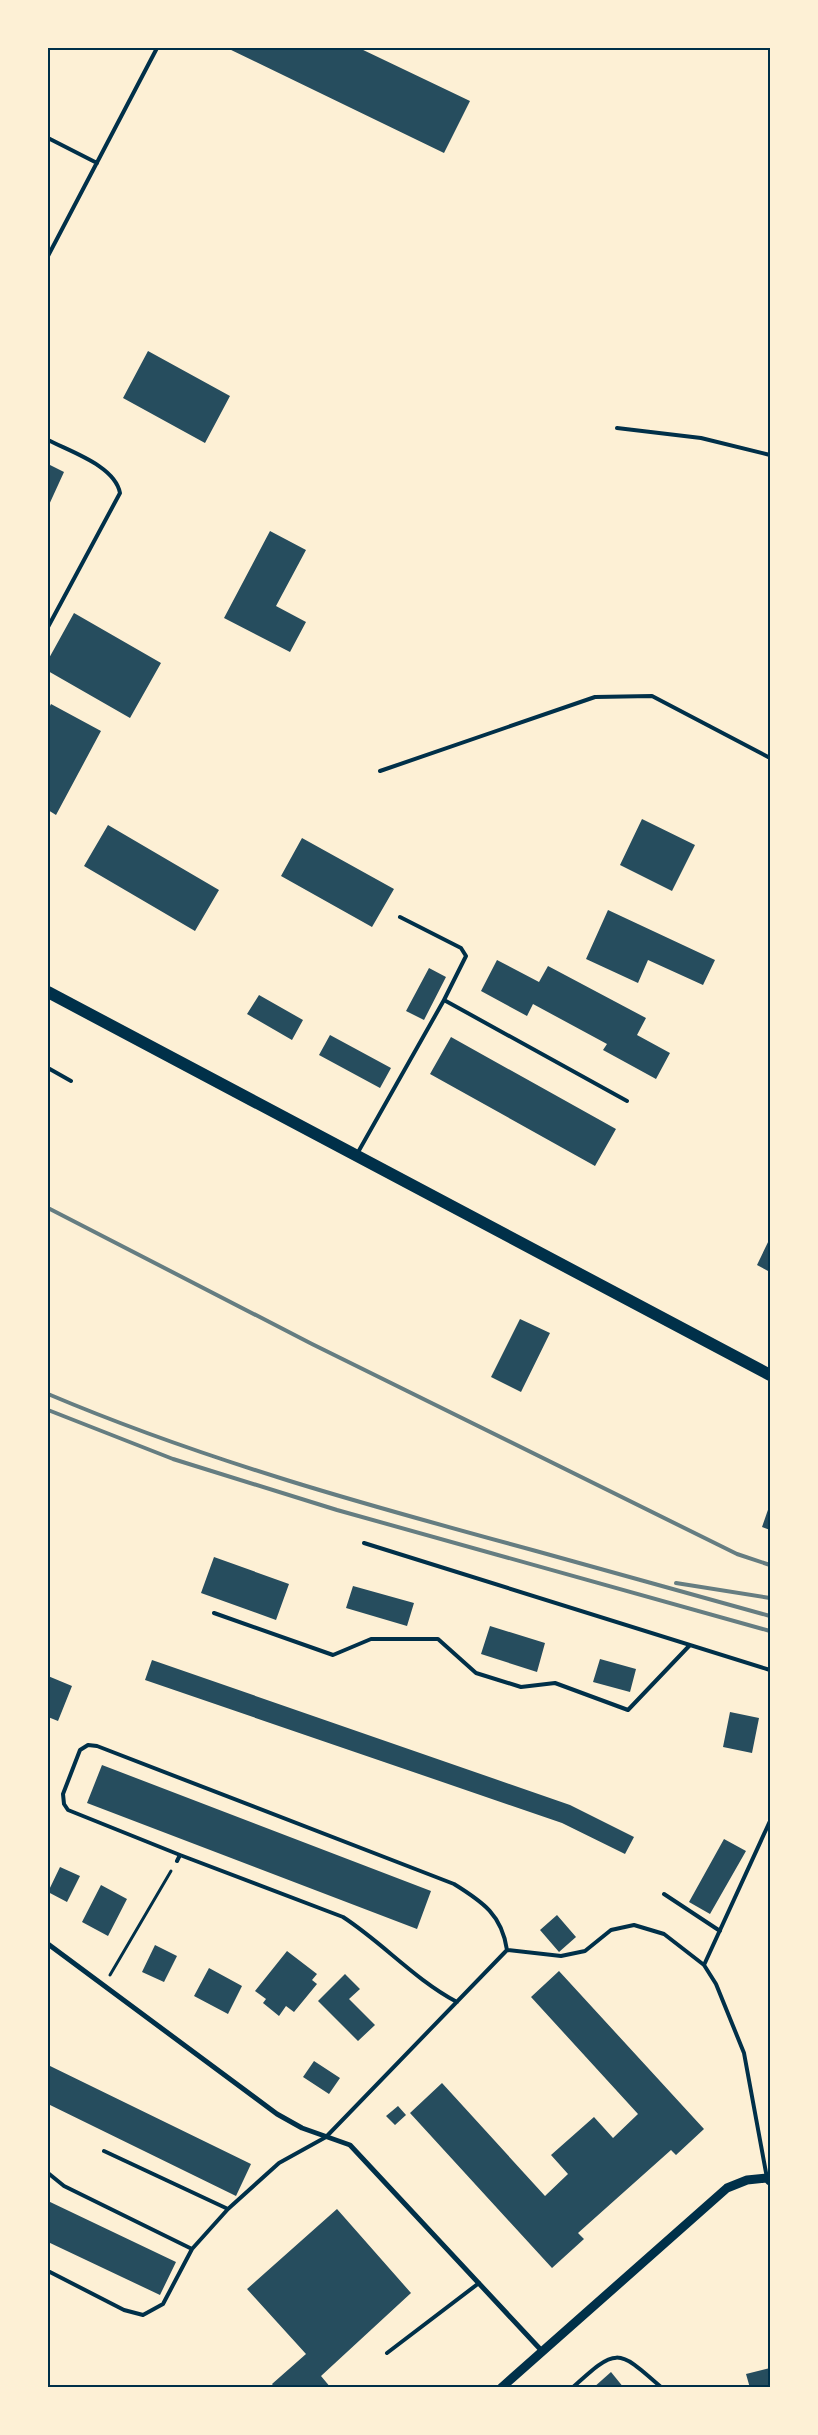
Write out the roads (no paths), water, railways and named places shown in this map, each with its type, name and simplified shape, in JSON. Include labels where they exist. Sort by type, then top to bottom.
[{"type":"main road","points":[[48,992],[770,1375]]},
{"type":"street","points":[[48,1944],[277,2114],[302,2128],[350,2145],[541,2350]]},
{"type":"street","points":[[501,2388],[541,2350],[726,2188],[747,2180],[769,2178]]},
{"type":"lane","points":[[48,256],[157,48]]},
{"type":"lane","points":[[48,138],[97,163]]},
{"type":"lane","points":[[617,428],[701,438],[770,456]]},
{"type":"lane","points":[[48,440],[108,471],[118,485],[120,494],[48,627]]},
{"type":"lane","points":[[380,771],[595,697],[652,696],[770,758]]},
{"type":"lane","points":[[356,1156],[464,964],[466,956],[461,948],[400,917]]},
{"type":"lane","points":[[444,1000],[627,1101]]},
{"type":"lane","points":[[48,1068],[71,1081]]},
{"type":"lane","points":[[364,1543],[770,1670]]},
{"type":"lane","points":[[214,1613],[333,1655],[371,1639],[438,1639],[476,1673],[521,1687],[555,1683],[628,1710],[690,1645]]},
{"type":"lane","points":[[457,2002],[439,1993],[408,1970],[360,1928],[343,1917],[68,1810],[64,1804],[63,1794],[80,1750],[88,1745],[96,1746],[454,1884],[473,1896],[493,1913],[505,1932],[507,1950]]},
{"type":"lane","points":[[704,1965],[770,1821]]},
{"type":"lane","points":[[177,1861],[180,1855]]},
{"type":"lane","points":[[664,1894],[720,1931]]},
{"type":"lane","points":[[507,1950],[561,1956],[585,1951],[611,1930],[634,1925],[664,1934],[704,1965],[716,1984],[744,2053],[769,2178]]},
{"type":"lane","points":[[48,2271],[124,2310],[143,2315],[163,2304],[192,2248],[228,2209],[279,2163],[326,2137],[507,1950]]},
{"type":"lane","points":[[104,2151],[228,2209]]},
{"type":"lane","points":[[48,2173],[64,2186],[192,2248]]},
{"type":"lane","points":[[388,2353],[479,2283]]},
{"type":"lane","points":[[572,2388],[602,2361],[618,2356],[634,2363],[662,2388]]},
{"type":"railway","points":[[48,1208],[312,1344],[737,1554],[770,1565]]},
{"type":"railway","points":[[48,1394],[168,1440],[289,1481],[770,1616]]},
{"type":"railway","points":[[48,1410],[173,1459],[337,1510],[770,1631]]},
{"type":"railway","points":[[676,1583],[770,1598]]}]
